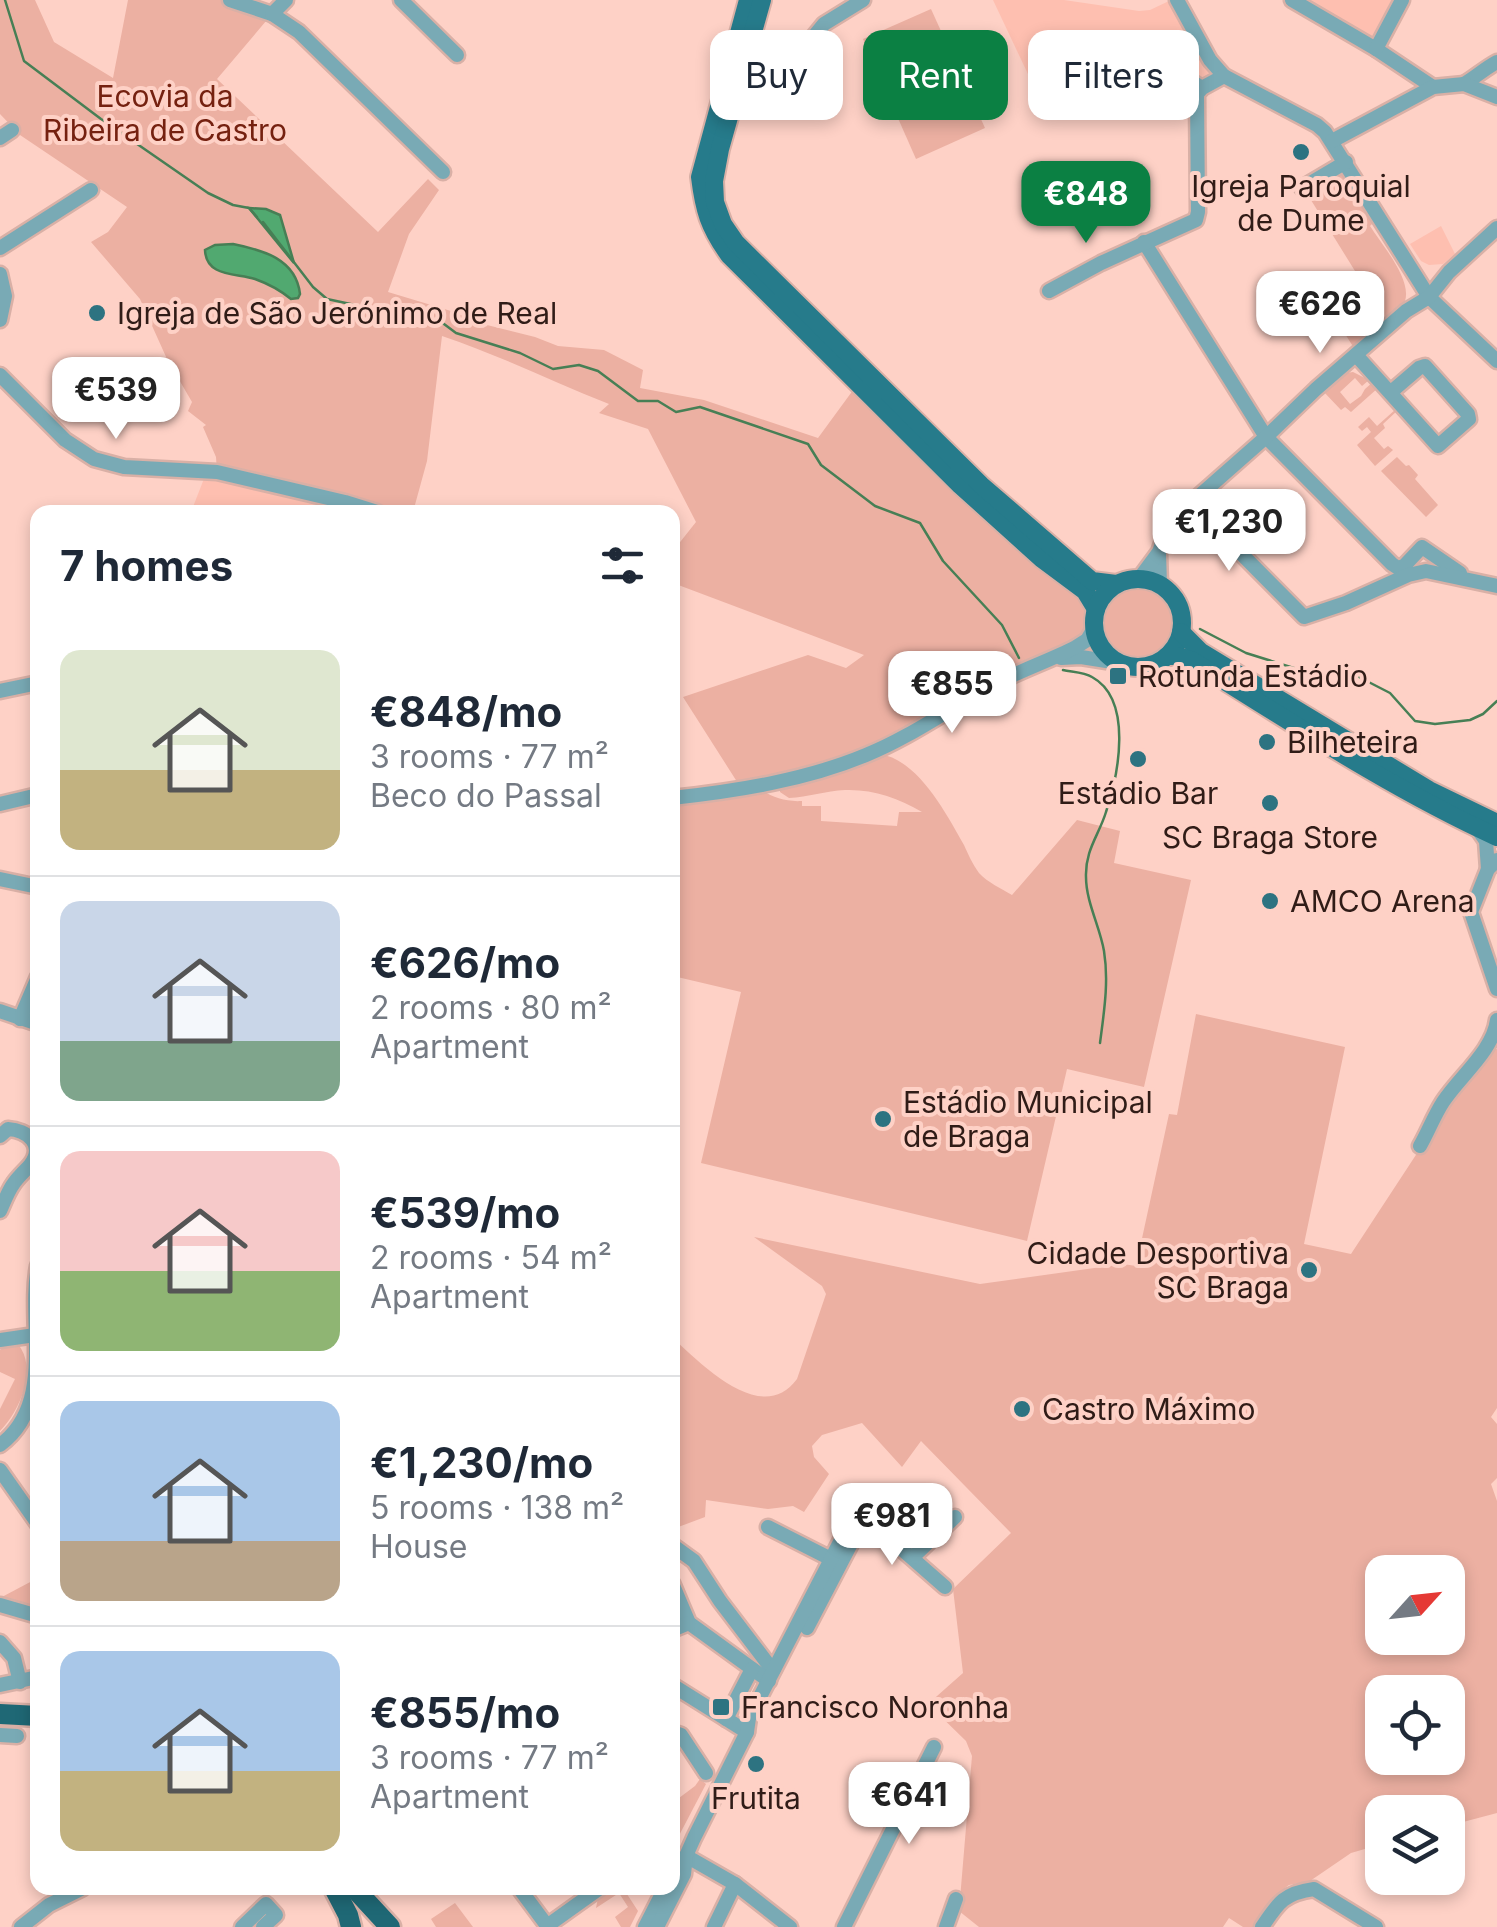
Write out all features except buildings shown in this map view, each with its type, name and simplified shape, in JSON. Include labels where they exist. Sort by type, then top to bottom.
[{"type":"highway","points":[[0,1702],[30,1704]]},
{"type":"highway","points":[[0,1714],[30,1716]]},
{"type":"highway","points":[[339,1895],[351,1927]]},
{"type":"highway","points":[[343,1895],[374,1927]]},
{"type":"highway","points":[[360,1895],[390,1927]]},
{"type":"main road","points":[[748,0],[700,176],[703,205],[712,230],[730,254],[960,484],[1085,592],[1102,648],[1120,662],[1143,666],[1160,661],[1176,645],[1182,619],[1172,595],[1160,585],[1139,578],[1116,584],[1103,595],[1095,619]]},
{"type":"main road","points":[[762,0],[714,181],[723,224],[736,243],[982,485],[1092,581],[1116,584]]},
{"type":"main road","points":[[1181,632],[1201,652],[1429,790],[1497,824]]},
{"type":"main road","points":[[1166,656],[1191,660],[1432,806],[1497,838]]},
{"type":"street","points":[[230,0],[272,14],[299,32],[443,172]]},
{"type":"street","points":[[272,14],[286,0]]},
{"type":"street","points":[[401,0],[456,55]]},
{"type":"street","points":[[819,30],[863,0]]},
{"type":"street","points":[[1177,0],[1210,60],[1224,76],[1317,126],[1332,141],[1425,291],[1497,361]]},
{"type":"street","points":[[1292,0],[1434,87]]},
{"type":"street","points":[[1376,49],[1402,0]]},
{"type":"street","points":[[1332,141],[1434,87],[1464,84],[1497,62]]},
{"type":"street","points":[[1049,291],[1196,220],[1197,94],[1224,76]]},
{"type":"street","points":[[1464,84],[1497,97]]},
{"type":"street","points":[[1302,188],[1346,162]]},
{"type":"street","points":[[0,248],[91,190]]},
{"type":"street","points":[[1160,585],[1159,552],[1172,523],[1406,310],[1432,278],[1449,272],[1497,228]]},
{"type":"street","points":[[1144,242],[1266,437],[1392,564],[1404,566],[1422,547],[1460,572]]},
{"type":"street","points":[[0,274],[5,296],[0,320]]},
{"type":"street","points":[[1356,355],[1438,446],[1469,419],[1425,366],[1391,392]]},
{"type":"street","points":[[0,375],[65,440],[94,459],[124,467],[217,472],[339,505]]},
{"type":"street","points":[[1191,504],[1304,617],[1426,571],[1497,586]]},
{"type":"street","points":[[1139,578],[1159,552]]},
{"type":"street","points":[[680,797],[772,782],[868,755],[1002,680],[1087,640],[1095,619]]},
{"type":"street","points":[[1055,658],[1081,656],[1120,662]]},
{"type":"street","points":[[0,691],[30,685]]},
{"type":"street","points":[[0,804],[30,797]]},
{"type":"street","points":[[1478,828],[1492,864],[1478,888],[1471,912],[1497,989]]},
{"type":"street","points":[[0,879],[30,885]]},
{"type":"street","points":[[20,1019],[30,996]]},
{"type":"street","points":[[0,1011],[30,1022]]},
{"type":"street","points":[[1420,1146],[1442,1104],[1486,1048],[1497,1020]]},
{"type":"street","points":[[0,1136],[8,1129],[21,1130],[30,1137]]},
{"type":"street","points":[[0,1212],[13,1184],[30,1166]]},
{"type":"street","points":[[0,1340],[30,1336]]},
{"type":"street","points":[[0,1444],[20,1424],[30,1406]]},
{"type":"street","points":[[0,1472],[30,1513]]},
{"type":"street","points":[[680,1863],[746,1732],[749,1718],[858,1507],[863,1505],[866,1516],[756,1722],[746,1732]]},
{"type":"street","points":[[866,1516],[945,1587]]},
{"type":"street","points":[[912,1557],[955,1518]]},
{"type":"street","points":[[768,1527],[832,1559]]},
{"type":"street","points":[[680,1550],[694,1560],[772,1675]]},
{"type":"street","points":[[680,1602],[689,1623],[752,1669],[772,1675]]},
{"type":"street","points":[[0,1605],[30,1614]]},
{"type":"street","points":[[680,1627],[689,1623]]},
{"type":"street","points":[[0,1642],[14,1658],[20,1682]]},
{"type":"street","points":[[726,1719],[752,1669]]},
{"type":"street","points":[[0,1685],[30,1679]]},
{"type":"street","points":[[680,1690],[746,1732]]},
{"type":"street","points":[[680,1735],[706,1773]]},
{"type":"street","points":[[0,1736],[17,1736]]},
{"type":"street","points":[[844,1927],[934,1748]]},
{"type":"street","points":[[686,1856],[736,1884],[790,1927]]},
{"type":"street","points":[[680,1882],[686,1856]]},
{"type":"street","points":[[714,1927],[736,1884]]},
{"type":"street","points":[[1262,1927],[1290,1894],[1314,1889],[1376,1927]]},
{"type":"street","points":[[21,1927],[69,1895]]},
{"type":"street","points":[[524,1895],[548,1927],[591,1895]]},
{"type":"street","points":[[644,1927],[661,1895]]},
{"type":"street","points":[[657,1927],[673,1895]]},
{"type":"street","points":[[946,1927],[956,1899]]},
{"type":"street","points":[[242,1927],[266,1904],[276,1914],[263,1927]]},
{"type":"shaded area","points":[[993,0],[1064,0],[1139,11],[1169,1],[1185,30],[1028,30],[1028,74]]},
{"type":"shaded area","points":[[1299,0],[1398,0],[1374,42]]},
{"type":"shaded area","points":[[1199,55],[1210,75],[1199,80]]},
{"type":"shaded area","points":[[249,208],[280,215],[294,263]]},
{"type":"shaded area","points":[[1441,226],[1455,254],[1443,264],[1429,265],[1421,261],[1410,244]]},
{"type":"shaded area","points":[[233,244],[256,249],[285,264],[297,282],[298,298],[291,299],[265,283],[211,265],[205,250]]},
{"type":"shaded area","points":[[207,471],[346,505],[194,505]]},
{"type":"green space","name":"Ecovia da Ribeira de Castro","points":[[0,0],[35,0],[54,42],[113,78],[128,0],[230,0],[272,14],[217,79],[378,232],[428,179],[439,190],[409,234],[388,292],[558,346],[604,350],[643,370],[640,388],[704,400],[818,438],[859,382],[1096,609],[1094,628],[1087,640],[867,755],[756,786],[778,798],[802,801],[802,806],[821,806],[821,821],[897,826],[899,812],[922,812],[865,791],[789,798],[780,792],[780,787],[880,754],[894,758],[919,777],[949,818],[979,873],[1012,895],[1077,820],[1120,831],[1114,863],[1191,880],[1144,1087],[1067,1069],[1027,1241],[701,1163],[741,992],[680,978],[680,797],[741,788],[683,697],[808,655],[846,668],[864,655],[680,586],[680,542],[696,522],[648,429],[599,413],[609,404],[442,336],[427,461],[415,505],[349,505],[217,472],[216,457],[203,427],[206,425],[188,411],[192,402],[140,299],[91,242],[108,232],[127,207],[20,135],[0,114]]},
{"type":"green space","points":[[931,9],[941,30],[883,30]]},
{"type":"green space","points":[[899,120],[981,120],[985,128],[916,159]]},
{"type":"green space","points":[[1343,171],[1374,222],[1370,226],[1395,262],[1406,292],[1405,301],[1354,348],[1319,293],[1355,271],[1306,192]]},
{"type":"green space","points":[[1353,372],[1369,380],[1362,386],[1355,378],[1340,392],[1350,404],[1373,382],[1378,388],[1351,412],[1345,407],[1341,410],[1323,391],[1340,374]]},
{"type":"green space","points":[[1396,409],[1374,438],[1384,449],[1388,446],[1393,450],[1375,466],[1357,445],[1371,432],[1367,427],[1362,431],[1358,427],[1369,417],[1377,426]]},
{"type":"green space","points":[[1397,457],[1418,475],[1415,479],[1438,505],[1426,517],[1381,471]]},
{"type":"green space","points":[[1138,584],[1153,586],[1165,595],[1174,607],[1174,637],[1165,649],[1153,658],[1138,660],[1123,658],[1111,649],[1102,637],[1100,622],[1102,607],[1111,595],[1123,586]]},
{"type":"green space","points":[[1196,1014],[1345,1047],[1304,1244],[1351,1254],[1486,1048],[1497,1049],[1497,1408],[1491,1417],[1497,1424],[1497,1478],[1491,1484],[1497,1501],[1497,1813],[1465,1821],[1465,1795],[1365,1795],[1365,1849],[1351,1853],[1310,1881],[1289,1885],[1276,1895],[1253,1927],[1243,1927],[1229,1918],[1223,1927],[979,1927],[959,1911],[972,1756],[966,1741],[928,1704],[963,1673],[953,1589],[1011,1533],[921,1441],[902,1467],[862,1423],[822,1435],[812,1446],[814,1457],[829,1474],[804,1512],[793,1506],[768,1509],[706,1500],[705,1517],[680,1526],[680,1344],[715,1375],[750,1394],[767,1396],[783,1392],[797,1379],[826,1294],[822,1286],[754,1237],[980,1284],[1123,1264],[1136,1266],[1169,1114],[1177,1115]]},
{"type":"green space","points":[[18,1344],[24,1354],[26,1377],[20,1401],[0,1431],[0,1409],[15,1379],[0,1372],[0,1350]]},
{"type":"green space","points":[[30,1582],[30,1606],[0,1598]]},
{"type":"green space","points":[[700,1779],[706,1784],[680,1834],[680,1797]]},
{"type":"green space","points":[[599,1895],[616,1895],[596,1908]]},
{"type":"green space","points":[[620,1895],[628,1895],[638,1911],[630,1927],[621,1927],[615,1917],[628,1907]]},
{"type":"green space","points":[[455,1903],[473,1927],[436,1927],[431,1919]]},
{"type":"waterway","points":[[5,0],[24,61],[208,193],[249,208],[257,217]]},
{"type":"waterway","points":[[263,222],[313,287],[327,299],[444,324],[456,333],[520,353],[553,369],[579,365],[598,371],[638,401],[658,401],[676,412],[700,407],[808,444],[821,465],[875,506],[920,523],[943,561],[1002,625],[1019,658]]},
{"type":"waterway","points":[[1200,629],[1246,653],[1313,674],[1355,675],[1390,693],[1415,721],[1435,724],[1470,720],[1497,701]]},
{"type":"waterway","points":[[1063,670],[1089,675],[1105,688],[1118,720],[1115,779],[1086,867],[1088,896],[1105,963],[1100,1043]]},
{"type":"place","name":"Igreja Paroquial de Dume","points":[[1301,152]]},
{"type":"place","name":"Igreja de São Jerónimo de Real","points":[[97,313]]},
{"type":"place","name":"Rotunda Estádio","points":[[1118,676]]},
{"type":"place","name":"Bilheteira","points":[[1267,742]]},
{"type":"place","name":"Estádio Bar","points":[[1138,759]]},
{"type":"place","name":"SC Braga Store","points":[[1270,803]]},
{"type":"place","name":"AMCO Arena","points":[[1270,901]]},
{"type":"place","name":"Estádio Municipal de Braga","points":[[883,1119]]},
{"type":"place","name":"Cidade Desportiva SC Braga","points":[[1309,1270]]},
{"type":"place","name":"Castro Máximo","points":[[1022,1409]]},
{"type":"place","name":"Francisco Noronha","points":[[721,1707]]},
{"type":"place","name":"Frutita","points":[[756,1764]]}]
